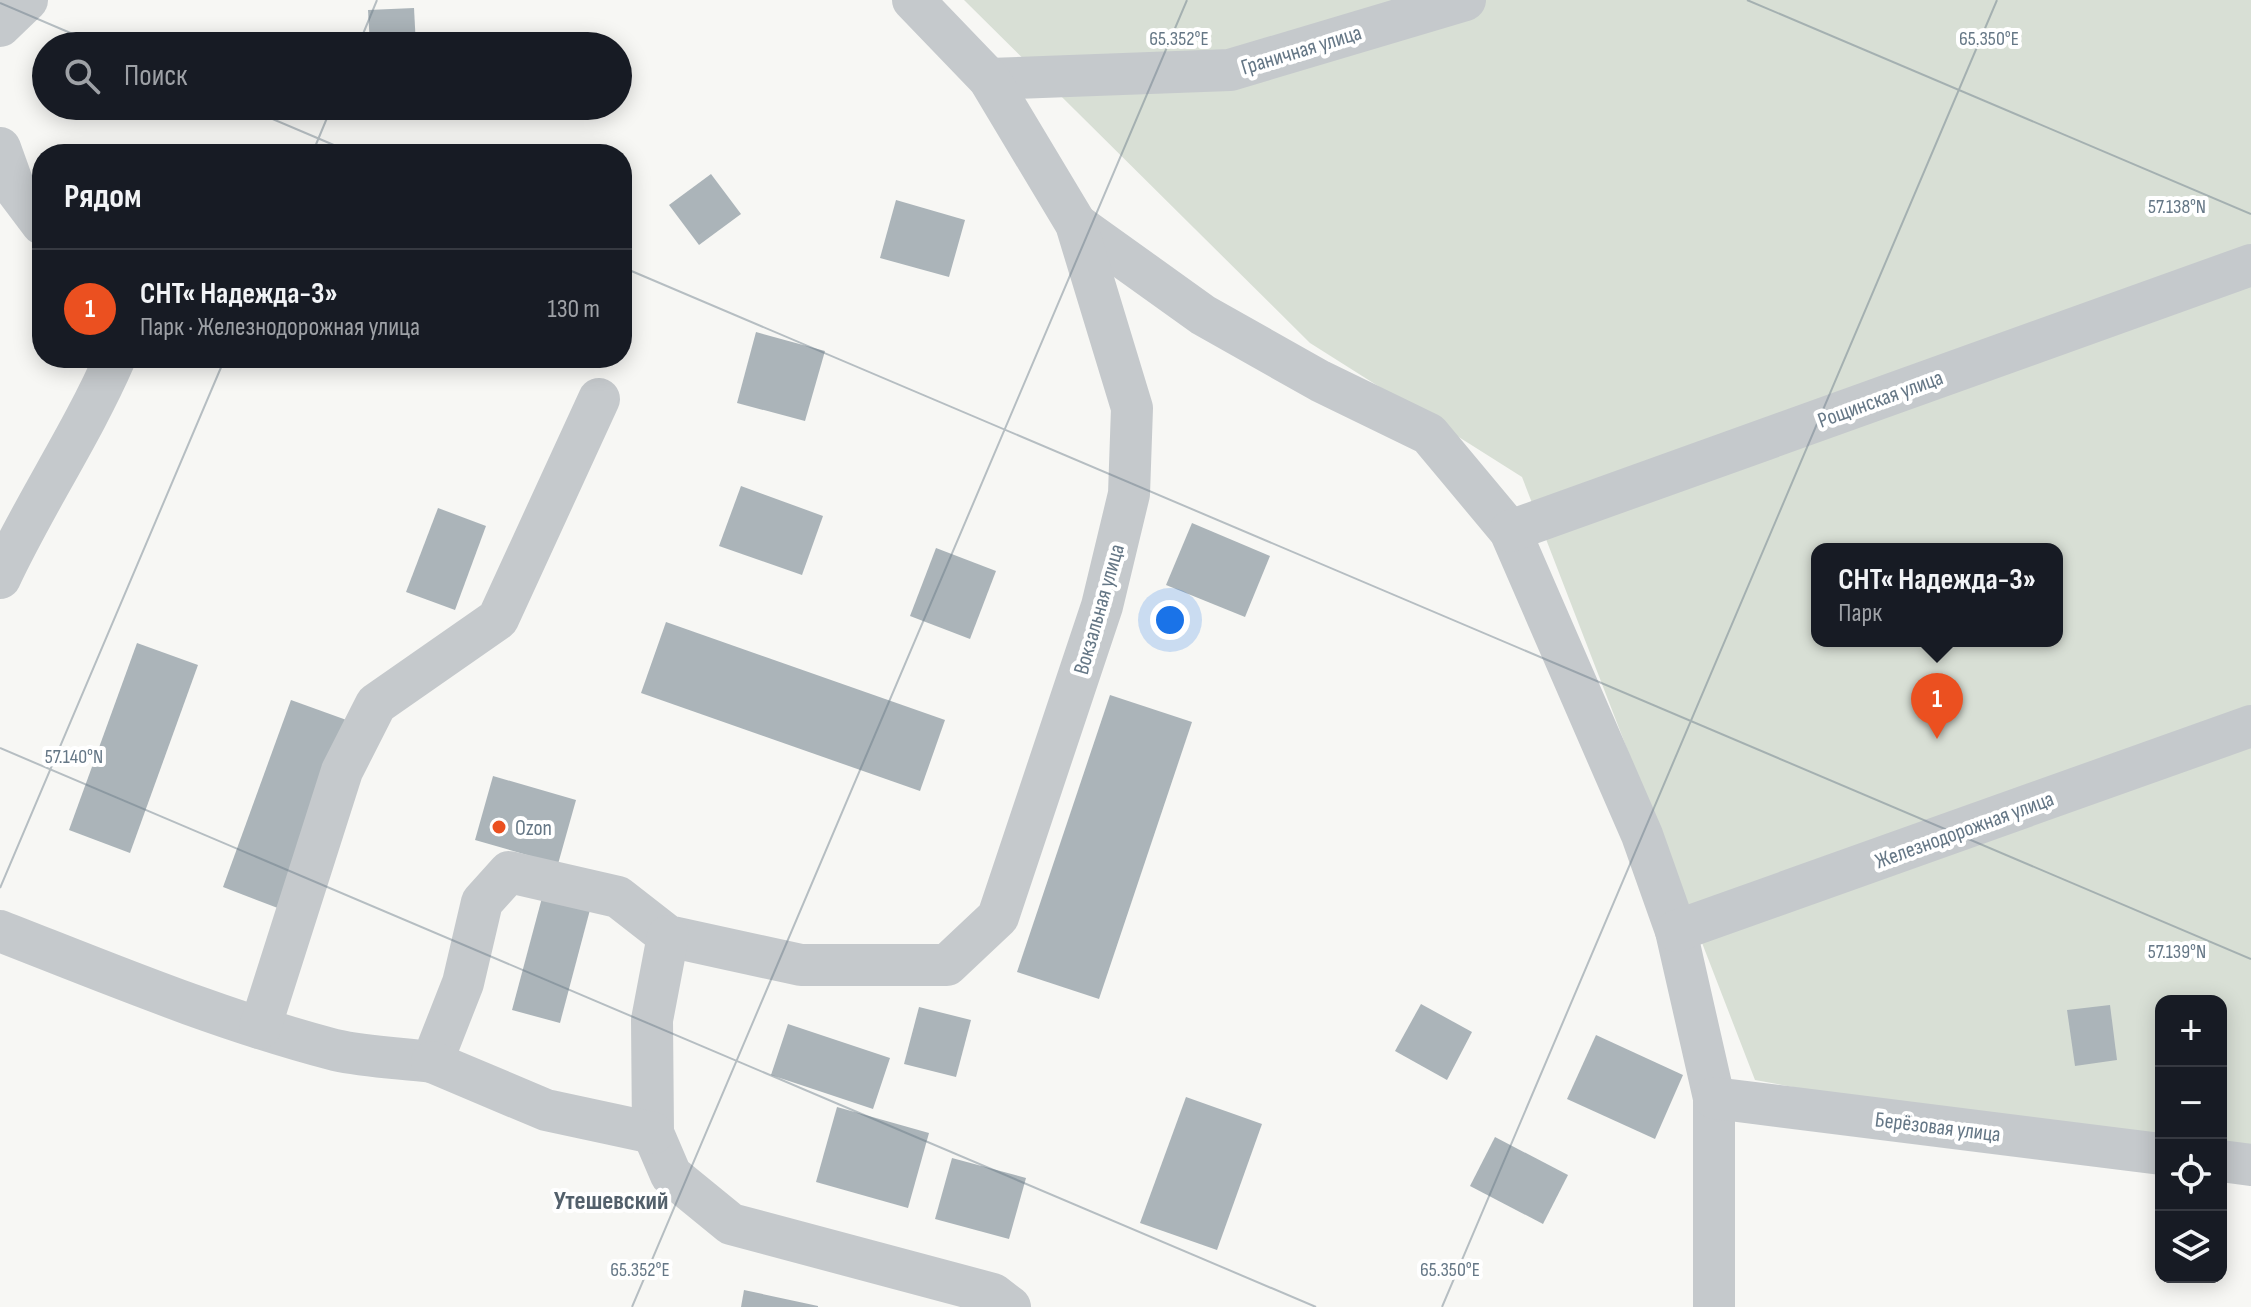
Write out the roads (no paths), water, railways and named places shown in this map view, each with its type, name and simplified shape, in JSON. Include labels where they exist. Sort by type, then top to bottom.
[{"type":"street","points":[[0,26],[27,0]]},
{"type":"street","name":"Вокзальная улица","points":[[668,936],[801,965],[947,965],[998,917],[1102,606],[1129,494],[1132,408],[1076,224],[989,79],[913,0]]},
{"type":"street","name":"Граничная улица","points":[[989,79],[1230,70],[1465,0]]},
{"type":"street","points":[[0,148],[14,187],[32,211]]},
{"type":"street","points":[[1076,224],[1203,315],[1320,381],[1429,434],[1510,531],[1642,835],[1676,931],[1714,1098],[1714,1307]]},
{"type":"street","name":"Рощинская улица","points":[[1510,531],[2251,265]]},
{"type":"street","points":[[0,578],[18,540],[95,405],[111,368]]},
{"type":"street","points":[[260,1028],[342,771],[376,704],[498,619],[599,399]]},
{"type":"street","name":"Железнодорожная улица","points":[[1676,931],[2251,726]]},
{"type":"street","points":[[432,1062],[463,983],[482,902],[509,872],[618,897],[668,936],[652,1020],[653,1133],[671,1175],[731,1224],[993,1294],[1010,1307]]},
{"type":"street","points":[[0,931],[207,1011],[260,1028],[338,1050],[432,1062],[546,1110],[653,1133]]},
{"type":"street","name":"Берёзовая улица","points":[[1714,1098],[2155,1153]]},
{"type":"street","points":[[2227,1162],[2251,1165]]},
{"type":"place","name":"СНТ« Надежда-3»","points":[[1937,739]]},
{"type":"place","name":"Ozon","points":[[499,827]]},
{"type":"district","name":"Утешевский","points":[[611,1200]]}]
